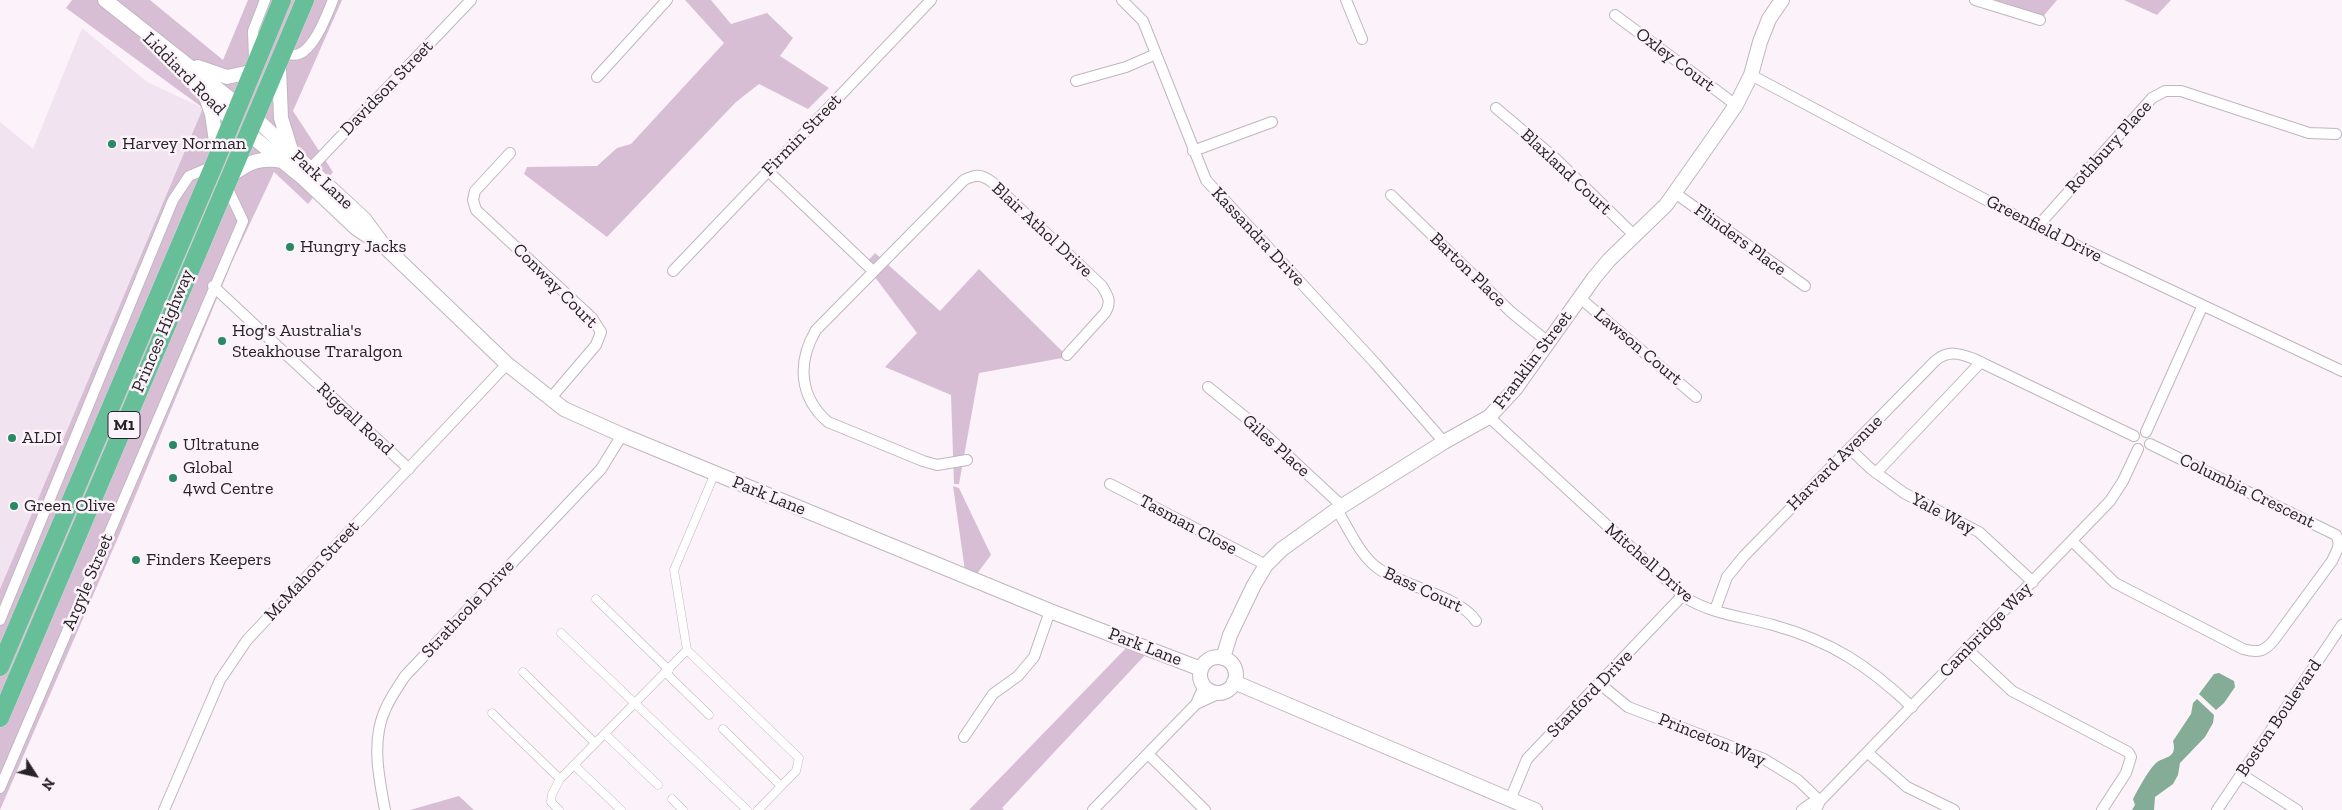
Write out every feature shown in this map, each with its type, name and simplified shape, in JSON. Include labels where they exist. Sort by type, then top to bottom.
[{"type":"highway","name":"Princes Highway","points":[[0,667],[216,160],[282,0]]},
{"type":"highway","name":"Princes Highway","points":[[0,718],[305,0]]},
{"type":"highway","points":[[235,113],[252,126]]},
{"type":"street","name":"Liddiard Road","points":[[105,0],[179,59],[235,113]]},
{"type":"street","points":[[179,59],[227,78],[253,68],[253,31],[265,0]]},
{"type":"street","points":[[227,180],[246,165],[265,158],[288,157],[278,88],[281,58],[299,54],[309,46],[322,26],[333,0]]},
{"type":"street","name":"Davidson Street","points":[[306,172],[471,0]]},
{"type":"street","points":[[597,77],[667,0]]},
{"type":"street","name":"Firmin Street","points":[[673,271],[767,170],[931,0]]},
{"type":"street","name":"Kassandra Drive","points":[[1122,0],[1143,21],[1206,180],[1375,363],[1444,442]]},
{"type":"street","points":[[1346,0],[1362,39]]},
{"type":"street","name":"Franklin Street","points":[[1223,658],[1238,617],[1266,566],[1299,535],[1444,442],[1489,417],[1515,389],[1609,260],[1666,205],[1736,105],[1751,75],[1760,42],[1769,19],[1782,0]]},
{"type":"street","points":[[1975,0],[2040,20]]},
{"type":"street","name":"Oxley Court","points":[[1615,15],[1736,105]]},
{"type":"street","name":"Liddiard Road","points":[[137,26],[204,94],[235,113]]},
{"type":"street","points":[[1076,81],[1126,67],[1156,54]]},
{"type":"street","name":"Greenfield Drive","points":[[1751,75],[2037,227],[2202,307],[2342,371]]},
{"type":"street","name":"Rothbury Place","points":[[2037,227],[2152,98],[2165,91],[2181,91],[2309,133],[2336,134]]},
{"type":"street","points":[[0,620],[173,200],[189,176],[216,160],[212,114],[204,94]]},
{"type":"street","name":"Blaxland Court","points":[[1496,108],[1555,158],[1635,236]]},
{"type":"street","points":[[1193,151],[1272,122]]},
{"type":"street","name":"Park Lane","points":[[252,126],[306,172],[356,228],[384,246],[507,364],[564,409],[622,435],[1050,611],[1201,669]]},
{"type":"street","name":"Conway Court","points":[[510,153],[469,200],[476,210],[592,318],[601,332],[596,345],[550,399]]},
{"type":"street","points":[[767,170],[873,270]]},
{"type":"street","name":"Blair Athol Drive","points":[[967,460],[937,465],[828,422],[816,412],[808,397],[804,378],[804,361],[808,344],[816,330],[953,188],[964,180],[975,175],[982,175],[992,182],[1102,286],[1109,297],[1109,306],[1105,313],[1067,355]]},
{"type":"street","name":"Argyle Street","points":[[0,788],[243,221],[227,180]]},
{"type":"street","name":"Flinders Place","points":[[1675,193],[1805,286]]},
{"type":"street","name":"Barton Place","points":[[1390,195],[1511,312],[1548,342]]},
{"type":"street","name":"Riggall Road","points":[[214,286],[409,469]]},
{"type":"street","name":"Lawson Court","points":[[1580,298],[1696,396]]},
{"type":"street","points":[[2146,432],[2202,307]]},
{"type":"street","name":"Harvard Avenue","points":[[1715,610],[1722,588],[1734,567],[1939,357],[1945,354],[1956,353],[1981,362],[2134,436]]},
{"type":"street","name":"Harvard Avenue","points":[[1876,473],[1981,362]]},
{"type":"street","name":"McMahon Street","points":[[164,810],[220,680],[234,657],[507,364]]},
{"type":"street","name":"Giles Place","points":[[1208,387],[1256,426],[1339,508]]},
{"type":"street","name":"Mitchell Drive","points":[[1489,417],[1682,596],[1700,606],[1795,632],[1842,652],[1868,668],[1912,707]]},
{"type":"street","points":[[2139,432],[2146,432],[2150,436],[2150,444],[2144,449],[2138,449],[2134,445],[2134,436],[2139,432]]},
{"type":"street","name":"Strathcole Drive","points":[[385,810],[378,774],[377,741],[384,711],[404,676],[601,469],[622,435]]},
{"type":"street","name":"Columbia Crescent","points":[[2072,541],[2115,583],[2243,649],[2256,653],[2266,650],[2332,561],[2339,547],[2336,535],[2150,444]]},
{"type":"street","name":"Yale Way","points":[[1850,449],[1876,473],[1904,493],[1979,532],[2033,582]]},
{"type":"street","name":"Cambridge Way","points":[[1802,810],[1818,806],[1966,649],[2072,541],[2116,493],[2138,449]]},
{"type":"street","points":[[714,473],[674,570],[687,650],[799,758],[796,771],[758,810]]},
{"type":"street","name":"Tasman Close","points":[[1110,484],[1266,566]]},
{"type":"street","name":"Bass Court","points":[[1339,508],[1368,560],[1378,569],[1456,604],[1470,612],[1476,621]]},
{"type":"street","name":"Stanford Drive","points":[[1510,800],[1527,759],[1682,596]]},
{"type":"street","points":[[596,599],[709,715]]},
{"type":"street","points":[[964,737],[993,694],[1018,676],[1034,657],[1050,611]]},
{"type":"street","name":"Boston Boulevard","points":[[2217,810],[2342,625]]},
{"type":"street","points":[[561,633],[637,703],[747,810]]},
{"type":"street","points":[[1966,649],[2012,691],[2128,752],[2131,757],[2126,773],[2102,810]]},
{"type":"street","points":[[559,810],[551,802],[552,794],[560,779],[637,703],[687,650]]},
{"type":"street","points":[[1196,704],[1231,687],[1234,682],[1235,670],[1228,660],[1223,658]]},
{"type":"street","name":"Park Lane","points":[[1204,686],[1200,675],[1201,669],[1208,660],[1223,658]]},
{"type":"street","points":[[523,672],[595,743]]},
{"type":"street","points":[[1234,682],[1535,810]]},
{"type":"street","name":"Princeton Way","points":[[1600,684],[1628,707],[1764,759],[1798,780],[1818,806]]},
{"type":"street","points":[[1093,810],[1196,704],[1204,686],[1208,690],[1220,693]]},
{"type":"street","points":[[492,713],[560,779]]},
{"type":"street","points":[[723,729],[781,786]]},
{"type":"street","points":[[605,734],[658,785]]},
{"type":"street","points":[[1868,753],[1907,787],[1954,810]]},
{"type":"street","points":[[1148,754],[1205,810]]},
{"type":"street","points":[[574,764],[621,810]]},
{"type":"street","points":[[2241,774],[2297,810]]},
{"type":"street","points":[[672,798],[683,810]]},
{"type":"shaded area","points":[[72,0],[150,0],[223,60],[248,0],[342,0],[293,111],[333,172],[308,204],[274,172],[232,262],[120,533],[0,810],[0,589],[203,108],[66,8]]},
{"type":"shaded area","points":[[685,0],[711,0],[731,24],[767,13],[793,38],[780,56],[829,88],[808,109],[759,84],[736,102],[607,237],[524,174],[527,167],[597,166],[617,148],[631,144],[724,43]]},
{"type":"shaded area","points":[[1978,0],[2057,0],[2041,19]]},
{"type":"shaded area","points":[[2124,0],[2171,0],[2157,15]]},
{"type":"shaded area","points":[[82,28],[147,82],[203,108],[0,589],[0,122],[33,149]]},
{"type":"shaded area","points":[[875,253],[940,311],[979,269],[1068,357],[979,373],[959,484],[954,484],[951,395],[885,367],[917,333],[865,264]]},
{"type":"shaded area","points":[[953,486],[959,488],[991,555],[973,579],[966,578]]},
{"type":"shaded area","points":[[1128,646],[1147,653],[1002,808],[1004,810],[969,810]]},
{"type":"shaded area","points":[[2219,673],[2234,681],[2235,687],[2224,703],[2216,710],[2199,694],[2214,674]]},
{"type":"shaded area","points":[[2197,699],[2214,715],[2213,723],[2205,737],[2180,763],[2178,775],[2173,784],[2155,797],[2154,810],[2132,810],[2135,805],[2133,799],[2149,771],[2158,761],[2171,755],[2174,747],[2173,741],[2191,714],[2193,703]]},
{"type":"shaded area","points":[[459,796],[474,810],[410,810]]},
{"type":"place","name":"Harvey Norman","points":[[112,144]]},
{"type":"place","name":"Hungry Jacks","points":[[290,247]]},
{"type":"place","name":"Hog's Australia's Steakhouse Traralgon","points":[[222,341]]},
{"type":"place","name":"ALDI","points":[[12,438]]},
{"type":"place","name":"Ultratune","points":[[173,445]]},
{"type":"place","name":"Global 4wd Centre","points":[[173,478]]},
{"type":"place","name":"Green Olive","points":[[14,506]]},
{"type":"place","name":"Finders Keepers","points":[[136,560]]}]
